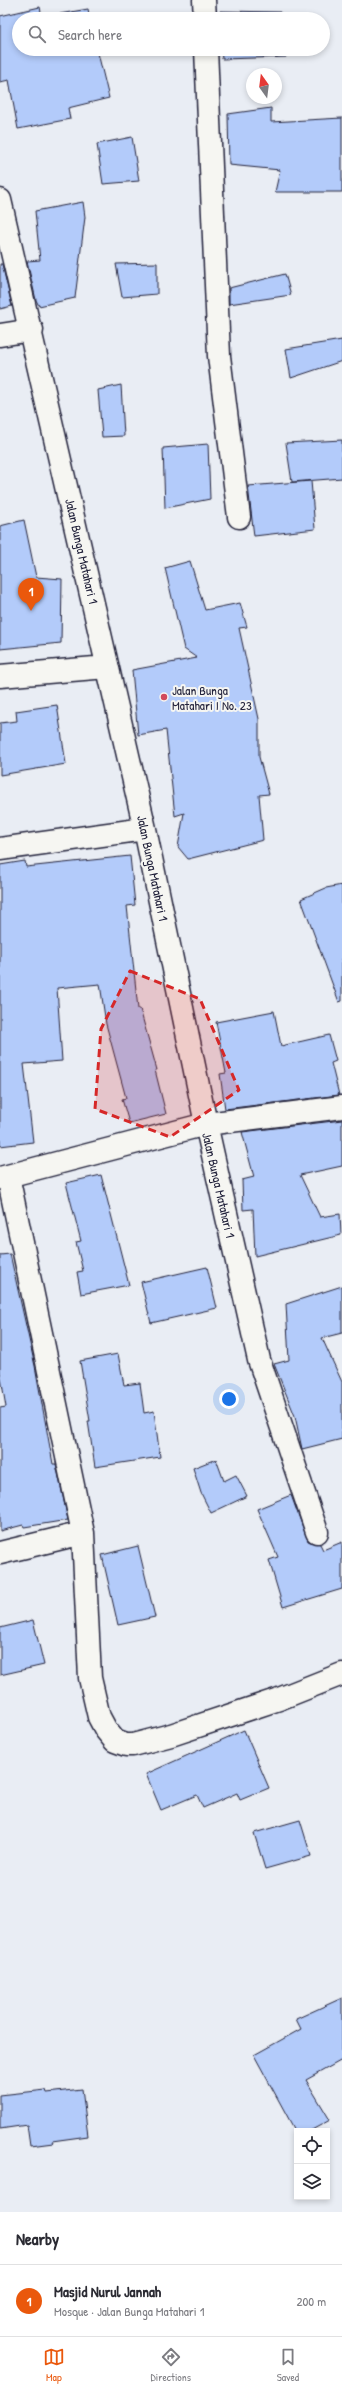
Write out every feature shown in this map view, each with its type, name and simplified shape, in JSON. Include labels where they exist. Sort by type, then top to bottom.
[{"type":"street","points":[[204,0],[205,12]]},
{"type":"street","points":[[206,56],[219,356],[240,516]]},
{"type":"street","name":"Jalan Bunga Matahari 1","points":[[0,200],[32,330],[107,667],[145,829],[206,1124],[259,1360],[318,1532]]},
{"type":"street","points":[[0,335],[32,330]]},
{"type":"street","points":[[0,676],[107,667]]},
{"type":"street","points":[[0,848],[66,841],[145,829]]},
{"type":"street","points":[[342,1107],[206,1124],[4,1177],[83,1533],[91,1685],[99,1717],[114,1741],[126,1745],[133,1745],[171,1735],[279,1699],[342,1674]]},
{"type":"street","points":[[0,1553],[83,1533]]},
{"type":"highlighted area","points":[[130,971],[200,999],[239,1090],[170,1137],[95,1109],[101,1029]]},
{"type":"building","points":[[40,7],[41,12],[18,12]]},
{"type":"building","points":[[88,9],[89,12],[71,12]]},
{"type":"building","points":[[220,11],[280,12],[220,12]]},
{"type":"building","points":[[12,13],[12,56],[99,56],[109,98],[68,108],[70,119],[18,129],[9,80],[0,82],[0,16]]},
{"type":"building","points":[[222,56],[286,57],[222,59]]},
{"type":"building","points":[[271,108],[271,122],[342,118],[342,192],[275,192],[280,170],[229,165],[228,114]]},
{"type":"building","points":[[132,137],[139,181],[103,184],[97,144]]},
{"type":"building","points":[[83,202],[85,217],[75,298],[39,306],[36,300],[27,261],[40,260],[35,211]]},
{"type":"building","points":[[157,263],[157,294],[122,297],[116,264]]},
{"type":"building","points":[[0,264],[2,264],[12,306],[0,309]]},
{"type":"building","points":[[285,274],[291,295],[229,304],[229,288]]},
{"type":"building","points":[[342,340],[342,361],[291,378],[286,349]]},
{"type":"building","points":[[121,385],[124,436],[102,437],[98,390]]},
{"type":"building","points":[[342,440],[342,478],[292,482],[286,443]]},
{"type":"building","points":[[208,444],[210,499],[165,508],[163,448]]},
{"type":"building","points":[[311,481],[315,529],[254,536],[248,486]]},
{"type":"building","points":[[24,520],[36,577],[62,579],[61,643],[0,649],[0,526]]},
{"type":"building","points":[[190,561],[205,610],[240,603],[247,627],[239,628],[259,719],[259,757],[269,794],[259,795],[263,840],[188,859],[178,847],[184,813],[175,816],[166,730],[138,735],[132,670],[197,658],[184,649],[165,568]]},
{"type":"building","points":[[57,705],[66,764],[0,775],[0,723],[17,721],[16,711]]},
{"type":"building","points":[[130,856],[135,905],[127,906],[138,1009],[140,1009],[157,1070],[155,1070],[166,1114],[129,1123],[122,1099],[126,1098],[106,1024],[100,984],[57,988],[62,1061],[24,1064],[33,1142],[0,1146],[0,865],[25,861],[26,867]]},
{"type":"building","points":[[342,885],[342,1001],[339,1002],[301,899],[326,888]]},
{"type":"building","points":[[274,1011],[281,1046],[329,1035],[336,1061],[331,1063],[339,1095],[225,1109],[220,1074],[226,1073],[216,1022]]},
{"type":"building","points":[[342,1120],[342,1166],[300,1175],[320,1217],[340,1214],[341,1235],[255,1256],[253,1209],[243,1210],[242,1180],[254,1177],[242,1132]]},
{"type":"building","points":[[101,1175],[129,1285],[81,1294],[77,1272],[83,1271],[76,1242],[81,1241],[66,1183]]},
{"type":"building","points":[[10,1254],[35,1366],[53,1464],[56,1464],[68,1520],[24,1527],[23,1525],[0,1531],[0,1408],[6,1407],[0,1372],[0,1255]]},
{"type":"building","points":[[207,1267],[217,1308],[151,1323],[141,1282]]},
{"type":"building","points":[[342,1286],[342,1333],[322,1338],[342,1382],[342,1439],[302,1449],[295,1416],[274,1364],[289,1360],[286,1304]]},
{"type":"building","points":[[118,1354],[124,1385],[140,1383],[144,1413],[154,1411],[160,1457],[95,1467],[88,1421],[90,1421],[80,1361]]},
{"type":"building","points":[[216,1459],[224,1481],[236,1475],[247,1496],[211,1513],[201,1493],[193,1468]]},
{"type":"building","points":[[291,1495],[308,1541],[320,1544],[323,1550],[342,1542],[342,1589],[283,1607],[269,1560],[278,1557],[257,1509]]},
{"type":"building","points":[[138,1546],[155,1617],[118,1625],[102,1555]]},
{"type":"building","points":[[33,1620],[44,1665],[0,1675],[0,1628]]},
{"type":"building","points":[[244,1730],[269,1788],[240,1800],[237,1793],[203,1808],[197,1795],[161,1810],[146,1774]]},
{"type":"building","points":[[300,1820],[311,1856],[265,1869],[254,1833]]},
{"type":"building","points":[[342,1998],[342,2060],[306,2080],[330,2120],[315,2128],[294,2128],[254,2055],[301,2029],[296,2019]]},
{"type":"building","points":[[82,2089],[88,2136],[30,2146],[27,2125],[0,2129],[0,2095],[46,2090],[47,2093]]},
{"type":"place","name":"Masjid Nurul Jannah","points":[[31,611]]},
{"type":"place","name":"Jalan Bunga Matahari I No. 23","points":[[164,697]]}]
